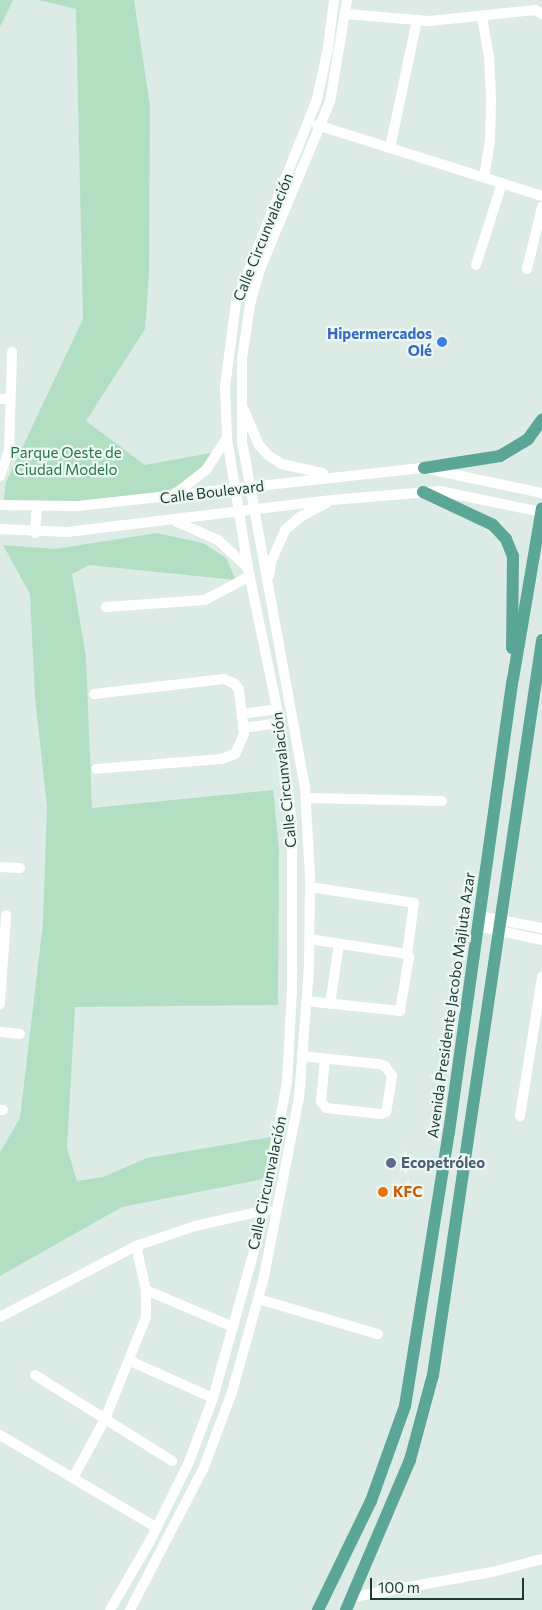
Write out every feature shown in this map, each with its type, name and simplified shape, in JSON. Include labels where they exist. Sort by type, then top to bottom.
[{"type":"main road","points":[[424,468],[500,456],[528,439],[542,420]]},
{"type":"main road","points":[[423,492],[493,525],[506,539],[513,556],[513,679]]},
{"type":"main road","name":"Avenida Presidente Jacobo Majluta Azar","points":[[318,1610],[371,1500],[404,1406],[449,1132],[513,679],[542,510]]},
{"type":"main road","points":[[346,1610],[410,1460],[433,1375],[500,926],[537,701],[542,640]]},
{"type":"street","name":"Calle Circunvalación","points":[[110,1610],[157,1528],[189,1462],[212,1398],[233,1327],[263,1211],[287,1082],[292,990],[292,825],[280,723],[249,572],[227,438],[225,387],[236,302],[308,122],[325,66],[334,0]]},
{"type":"street","name":"Calle Circunvalación","points":[[130,1610],[204,1467],[232,1392],[258,1299],[280,1205],[299,1098],[309,939],[310,887],[306,798],[289,687],[242,443],[241,403],[244,332],[260,270],[321,126],[336,78],[347,14],[347,0]]},
{"type":"street","points":[[347,14],[447,21],[535,10],[542,14]]},
{"type":"street","points":[[482,17],[489,56],[491,99],[490,140],[484,178]]},
{"type":"street","points":[[390,148],[417,20]]},
{"type":"street","points":[[308,122],[542,196]]},
{"type":"street","points":[[476,265],[502,183]]},
{"type":"street","points":[[527,270],[542,207]]},
{"type":"street","points":[[0,476],[9,450],[5,399],[12,352]]},
{"type":"street","points":[[241,403],[259,446],[269,456],[295,468],[338,475]]},
{"type":"street","points":[[169,498],[206,470],[227,438]]},
{"type":"street","name":"Calle Boulevard","points":[[0,505],[37,508],[169,498],[338,475],[424,468],[542,493]]},
{"type":"street","name":"Calle Boulevard","points":[[0,529],[35,533],[174,521],[332,500],[423,492],[458,492],[542,510]]},
{"type":"street","points":[[268,582],[271,562],[285,530],[300,517],[332,500]]},
{"type":"street","points":[[35,533],[37,508]]},
{"type":"street","points":[[106,607],[205,600],[249,572],[218,540],[174,521]]},
{"type":"street","points":[[94,694],[224,679],[235,684],[239,690],[243,728],[235,754],[222,759],[96,769]]},
{"type":"street","points":[[274,690],[289,687]]},
{"type":"street","points":[[242,714],[277,709]]},
{"type":"street","points":[[243,728],[280,723]]},
{"type":"street","points":[[306,798],[442,802]]},
{"type":"street","points":[[0,867],[20,868]]},
{"type":"street","points":[[306,1001],[400,1011],[404,1002],[407,954],[414,903],[310,887]]},
{"type":"street","points":[[0,1004],[2,948],[6,915]]},
{"type":"street","points":[[478,921],[542,940]]},
{"type":"street","points":[[500,926],[542,928]]},
{"type":"street","points":[[309,939],[407,954]]},
{"type":"street","points":[[330,1004],[339,944]]},
{"type":"street","points":[[520,1116],[538,1025],[542,978]]},
{"type":"street","points":[[0,1032],[20,1034]]},
{"type":"street","points":[[302,1056],[386,1066],[392,1076],[386,1112],[381,1114],[326,1108],[321,1101],[325,1059]]},
{"type":"street","points":[[0,1317],[136,1246],[195,1226],[263,1211],[280,1205]]},
{"type":"street","points":[[73,1478],[105,1419],[130,1361],[146,1317],[146,1290],[136,1246]]},
{"type":"street","points":[[146,1290],[233,1327]]},
{"type":"street","points":[[258,1299],[378,1334]]},
{"type":"street","points":[[130,1361],[212,1398]]},
{"type":"street","points":[[36,1375],[172,1461]]},
{"type":"street","points":[[0,1435],[157,1528]]},
{"type":"street","points":[[353,1597],[492,1572],[542,1559]]},
{"type":"green space","points":[[0,0],[13,0],[0,27]]},
{"type":"green space","name":"Parque Oeste de Ciudad Modelo","points":[[38,0],[134,0],[150,106],[149,273],[145,329],[86,421],[145,465],[211,453],[201,475],[167,491],[79,504],[3,506],[6,482],[83,319],[76,9]]},
{"type":"green space","points":[[157,533],[203,543],[226,558],[236,580],[89,565],[72,574],[86,657],[92,808],[273,790],[279,849],[278,1005],[75,1007],[67,1148],[77,1181],[103,1177],[147,1158],[271,1137],[263,1179],[122,1207],[0,1276],[0,1152],[20,1118],[43,923],[47,806],[35,697],[30,594],[3,545],[55,549]]},
{"type":"place","name":"Hipermercados Olé","points":[[442,342]]},
{"type":"place","name":"Ecopetróleo","points":[[391,1163]]},
{"type":"place","name":"KFC","points":[[383,1192]]}]
